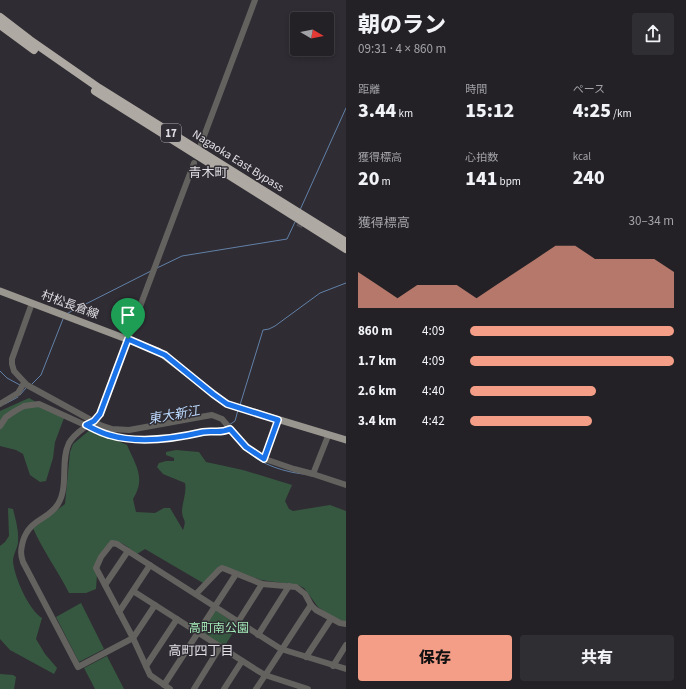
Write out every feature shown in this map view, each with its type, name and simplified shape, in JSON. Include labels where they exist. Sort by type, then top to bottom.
[{"type":"highway","name":"Nagaoka East Bypass","points":[[0,17],[30,40],[99,88],[346,242]]},
{"type":"highway","name":"Nagaoka East Bypass","points":[[0,24],[40,54],[112,103],[346,250]]},
{"type":"main road","name":"村松長倉線","points":[[0,291],[128,339],[165,355],[227,404],[328,436],[346,440]]},
{"type":"street","points":[[201,144],[255,0]]},
{"type":"street","points":[[154,605],[133,638],[78,667],[23,562],[21,554],[27,530],[34,523],[53,510],[59,502],[69,444],[86,425],[94,421],[100,414],[194,163]]},
{"type":"street","points":[[32,303],[12,359],[12,364],[14,371],[24,383],[44,395],[106,427],[123,430],[212,415],[222,419],[246,447],[264,459],[346,485]]},
{"type":"street","points":[[0,404],[18,393],[24,383]]},
{"type":"street","points":[[0,426],[6,417],[15,411],[24,406],[39,404],[107,435],[134,439],[166,439],[208,432],[223,432],[230,429]]},
{"type":"street","points":[[264,459],[278,420]]},
{"type":"street","points":[[313,474],[328,436]]},
{"type":"street","points":[[236,574],[215,607],[198,633],[167,687],[150,676],[133,638],[96,568],[101,557],[112,543],[117,544],[150,566],[196,594],[215,607],[258,635],[281,649],[346,669]]},
{"type":"street","points":[[105,586],[128,551]]},
{"type":"street","points":[[119,612],[150,566]]},
{"type":"street","points":[[196,594],[222,568],[262,584],[289,586],[301,589],[316,610],[340,623],[346,624]]},
{"type":"street","points":[[238,622],[262,584]]},
{"type":"street","points":[[258,635],[289,586]]},
{"type":"street","points":[[133,591],[265,675],[288,686],[308,689]]},
{"type":"street","points":[[256,689],[311,605]]},
{"type":"street","points":[[146,666],[177,619]]},
{"type":"street","points":[[306,657],[332,619]]},
{"type":"street","points":[[333,666],[346,645]]},
{"type":"street","points":[[194,689],[220,647]]},
{"type":"street","points":[[224,689],[242,661]]},
{"type":"green space","points":[[29,398],[64,418],[55,442],[53,458],[46,481],[40,482],[30,475],[23,454],[16,450],[0,446],[0,411]]},
{"type":"green space","points":[[91,429],[127,445],[136,466],[139,478],[137,492],[133,499],[136,512],[155,513],[164,508],[170,508],[183,530],[185,522],[182,512],[185,483],[163,474],[157,467],[159,463],[174,461],[174,458],[166,455],[166,452],[176,450],[199,452],[206,462],[243,470],[292,485],[285,501],[289,509],[293,511],[330,505],[346,511],[346,622],[333,617],[318,607],[304,588],[298,585],[261,580],[223,566],[203,583],[145,549],[137,554],[124,544],[116,542],[109,544],[97,574],[96,589],[86,593],[69,593],[41,545],[33,528],[65,504],[70,452],[73,444]]},
{"type":"green space","points":[[8,508],[13,509],[18,530],[18,543],[13,561],[16,576],[27,601],[42,618],[36,639],[45,654],[57,668],[54,674],[10,650],[0,639],[0,546],[9,536]]},
{"type":"green space","points":[[81,603],[104,649],[79,662],[56,617]]},
{"type":"green space","name":"高町南公園","points":[[215,610],[238,625],[224,647],[201,631]]},
{"type":"green space","points":[[107,656],[124,689],[95,689],[84,668]]},
{"type":"green space","points":[[0,674],[13,675],[16,677],[14,689],[0,689]]},
{"type":"waterway","points":[[300,210],[346,108]]},
{"type":"waterway","points":[[157,268],[182,256],[287,239],[295,222]]},
{"type":"waterway","points":[[68,313],[151,271]]},
{"type":"waterway","name":"東大新江","points":[[240,405],[263,330],[275,326],[320,293],[346,283]]},
{"type":"waterway","points":[[32,384],[41,375],[63,319]]},
{"type":"waterway","points":[[0,371],[7,378],[20,385]]},
{"type":"waterway","points":[[20,395],[26,388]]},
{"type":"waterway","points":[[5,404],[18,397]]},
{"type":"waterway","name":"東大新江","points":[[229,425],[235,421],[238,410]]},
{"type":"waterway","points":[[248,452],[260,461],[274,467],[289,472],[303,474]]},
{"type":"tunnel","points":[[299,227],[307,211]]},
{"type":"district","name":"青木町","points":[[208,173]]},
{"type":"district","name":"高町四丁目","points":[[201,651]]},
{"type":"route","points":[[128,339],[165,355],[227,404],[278,420],[264,459],[246,447],[230,429],[223,432],[203,432],[194,435],[178,436],[166,439],[142,440],[107,435],[86,425],[94,421],[100,414],[128,339]]}]
